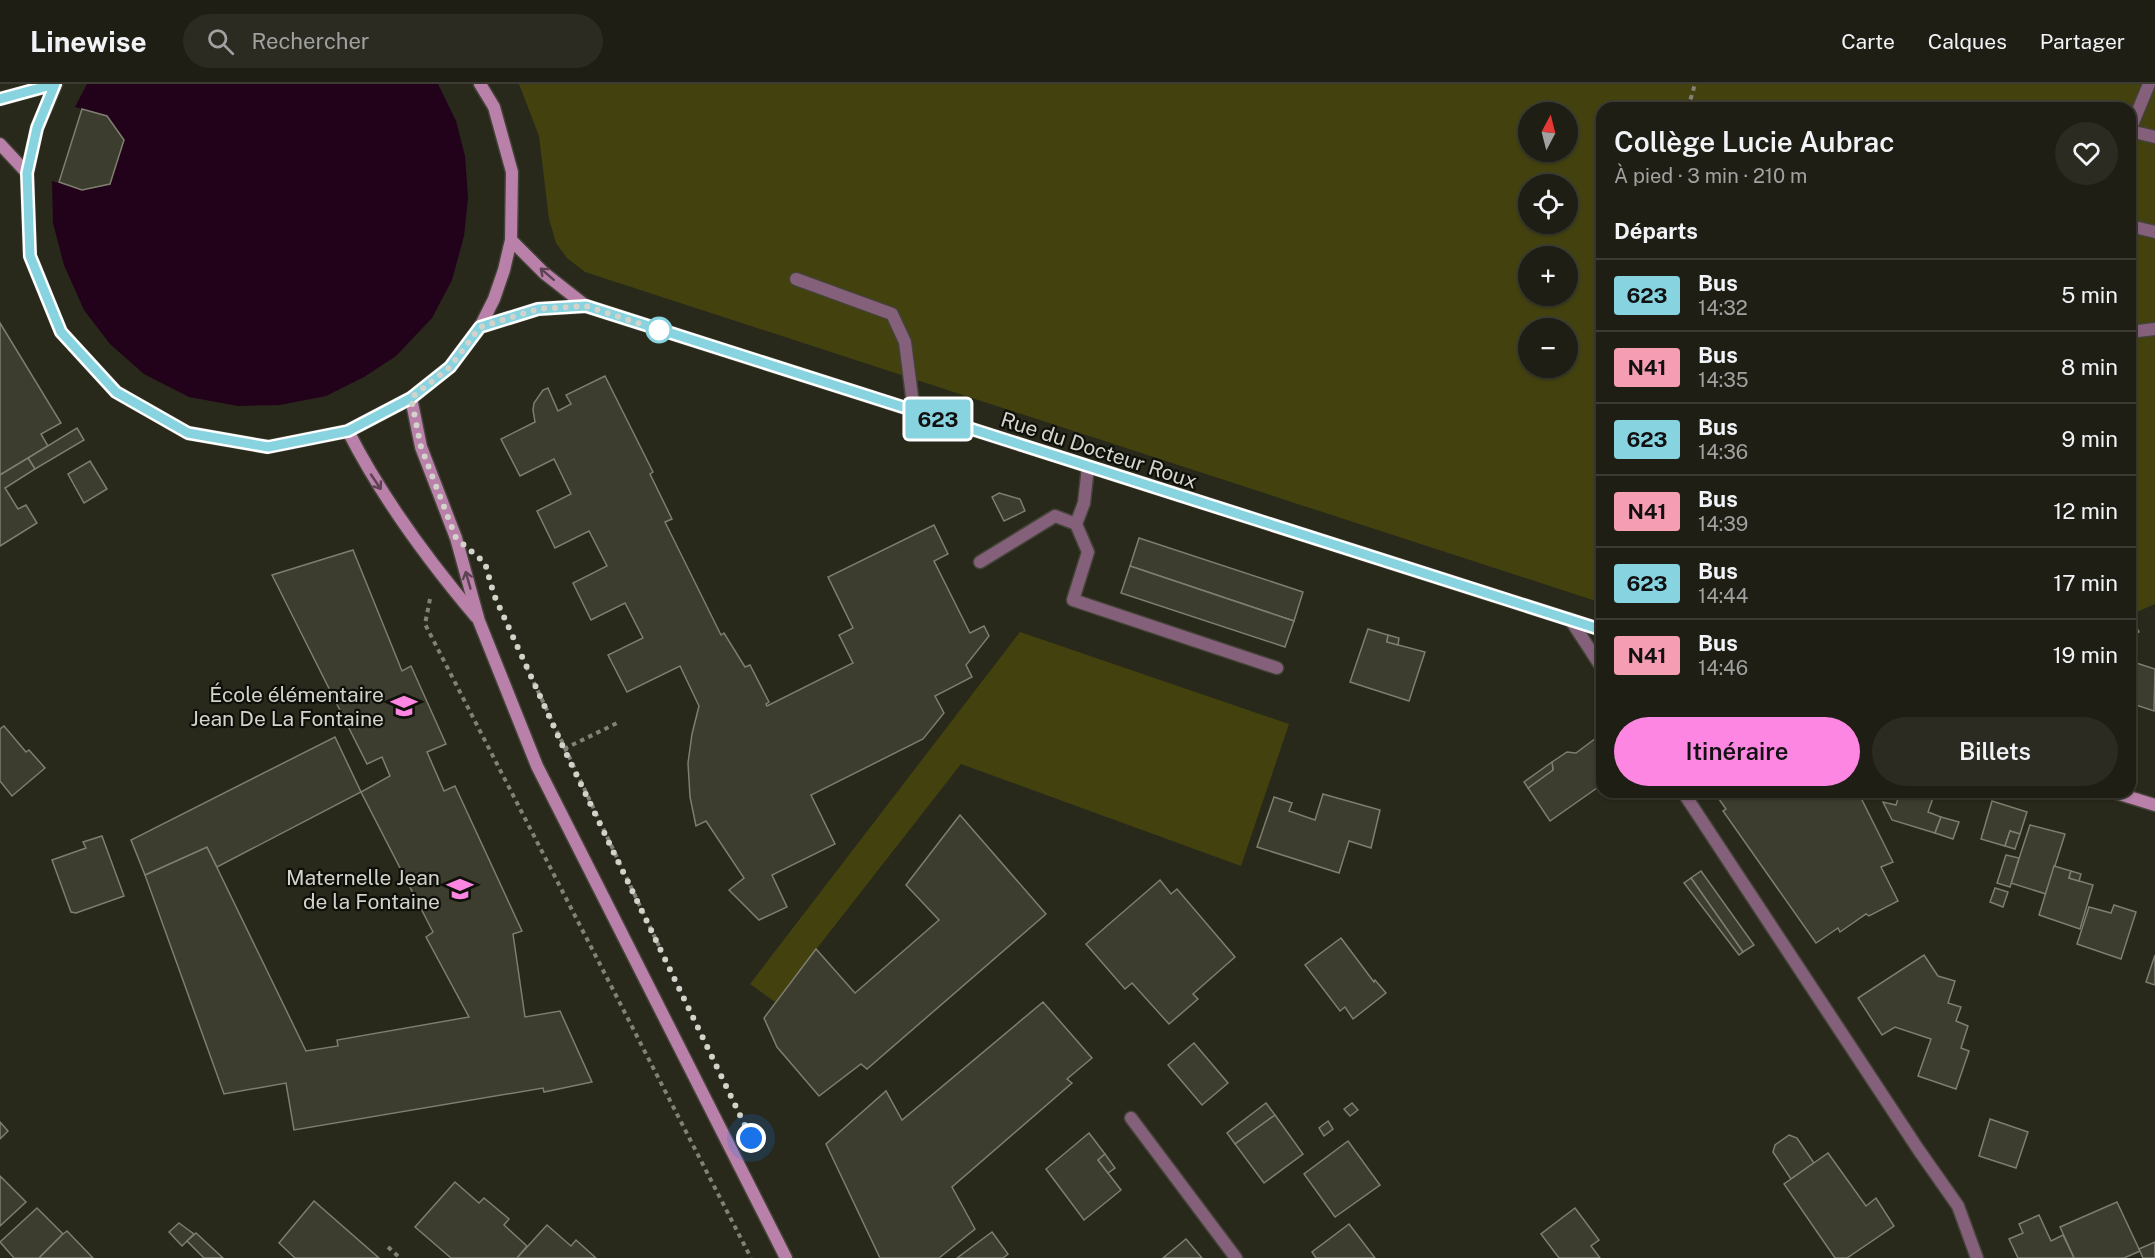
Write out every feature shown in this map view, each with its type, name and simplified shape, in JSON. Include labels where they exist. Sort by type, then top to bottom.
[{"type":"main road","points":[[56,84],[37,128],[27,173],[30,256],[61,332],[116,392],[188,433],[268,447],[348,431],[411,398],[450,367],[480,327],[494,299],[511,240],[512,172],[494,107],[480,84]]},
{"type":"main road","points":[[0,99],[56,84]]},
{"type":"main road","points":[[0,144],[27,173]]},
{"type":"main road","name":"Rue du Docteur Roux","points":[[511,240],[544,273],[586,306],[1596,628]]},
{"type":"main road","name":"Rue du Docteur Roux","points":[[480,327],[538,309],[586,306]]},
{"type":"main road","points":[[411,398],[421,447],[456,538],[479,621],[537,766],[786,1258]]},
{"type":"main road","points":[[348,431],[370,474],[435,569],[479,621]]},
{"type":"main road","points":[[2133,798],[2155,805]]},
{"type":"street","points":[[2136,115],[2149,84]]},
{"type":"street","points":[[2136,132],[2155,137]]},
{"type":"street","points":[[2136,227],[2155,232]]},
{"type":"street","points":[[796,279],[892,314],[905,342],[914,412]]},
{"type":"street","points":[[2136,331],[2155,329]]},
{"type":"street","points":[[1088,467],[1084,503],[1076,524],[1088,552],[1073,600],[1277,668]]},
{"type":"street","points":[[980,562],[1055,516],[1076,524]]},
{"type":"street","points":[[1569,619],[1596,659]]},
{"type":"street","points":[[1687,798],[1958,1206],[1977,1258]]},
{"type":"street","points":[[1131,1118],[1236,1258]]},
{"type":"path","points":[[1689,102],[1691,90],[1695,84]]},
{"type":"path","points":[[435,569],[425,624],[751,1258]]},
{"type":"path","points":[[522,657],[661,951]]},
{"type":"path","points":[[564,749],[617,723]]},
{"type":"path","points":[[388,1247],[400,1258]]},
{"type":"shaded area","points":[[87,84],[438,84],[456,121],[465,156],[468,198],[464,236],[452,280],[432,318],[396,356],[364,377],[326,396],[280,405],[238,406],[189,397],[144,374],[110,344],[84,310],[64,265],[53,223],[52,181],[82,190],[110,184],[124,140],[82,109],[75,107]]},
{"type":"shaded area","points":[[519,84],[2155,84],[2155,604],[2136,612],[2136,102],[1596,102],[1596,601],[585,272],[567,258],[556,243],[549,219],[539,136]]},
{"type":"shaded area","points":[[1020,632],[1289,724],[1241,866],[961,764],[775,1002],[750,984]]},
{"type":"building","points":[[82,109],[107,116],[124,140],[110,184],[82,190],[59,182]]},
{"type":"building","points":[[0,323],[61,423],[41,434],[48,446],[0,475]]},
{"type":"building","points":[[605,376],[653,472],[650,474],[672,519],[665,522],[721,635],[724,633],[745,667],[750,665],[769,702],[767,706],[853,663],[839,635],[853,628],[828,577],[934,525],[948,554],[934,561],[970,633],[984,626],[989,636],[966,665],[972,677],[935,696],[944,713],[923,739],[811,795],[835,844],[772,875],[787,907],[759,920],[729,890],[744,878],[706,821],[696,826],[690,797],[688,763],[699,706],[680,666],[627,692],[608,655],[643,638],[625,603],[591,620],[573,583],[607,566],[589,531],[555,548],[537,511],[571,494],[554,459],[520,476],[501,439],[535,422],[534,403],[543,390],[548,388],[558,411],[571,404],[566,395]]},
{"type":"building","points":[[77,428],[84,440],[35,469],[28,458]]},
{"type":"building","points":[[28,458],[35,469],[5,488],[18,509],[26,505],[37,523],[0,546],[0,475]]},
{"type":"building","points":[[90,461],[107,489],[84,503],[68,474]]},
{"type":"building","points":[[999,493],[1020,499],[1025,511],[1004,521],[992,497]]},
{"type":"building","points":[[1139,538],[1303,592],[1294,621],[1130,566]]},
{"type":"building","points":[[353,550],[402,671],[411,666],[446,744],[427,752],[444,791],[455,786],[522,931],[513,934],[525,1017],[560,1011],[592,1082],[544,1092],[543,1088],[294,1130],[286,1083],[224,1094],[145,875],[207,847],[306,1051],[338,1046],[337,1040],[469,1017],[426,937],[433,932],[361,792],[390,776],[382,757],[367,764],[272,575]]},
{"type":"building","points":[[1130,566],[1294,621],[1285,647],[1121,593]]},
{"type":"building","points":[[1368,629],[1388,635],[1387,642],[1425,652],[1409,701],[1350,682]]},
{"type":"building","points":[[1388,635],[1399,638],[1398,645],[1387,642]]},
{"type":"building","points":[[2136,663],[2155,669],[2154,711],[2136,705]]},
{"type":"building","points":[[4,726],[26,752],[29,750],[45,768],[12,796],[0,781],[0,729]]},
{"type":"building","points":[[335,737],[361,792],[217,867],[207,847],[145,875],[131,840]]},
{"type":"building","points":[[1596,738],[1596,789],[1550,821],[1528,788],[1553,770],[1552,762],[1567,752],[1576,753]]},
{"type":"building","points":[[1552,762],[1553,770],[1528,788],[1524,782]]},
{"type":"building","points":[[1323,794],[1380,810],[1371,848],[1349,841],[1339,873],[1257,847],[1274,797],[1292,803],[1289,811],[1315,820]]},
{"type":"building","points":[[1718,798],[1861,798],[1893,862],[1881,867],[1898,901],[1869,916],[1866,914],[1840,932],[1838,928],[1816,943],[1723,811],[1726,809]]},
{"type":"building","points":[[1898,798],[1933,798],[1928,812],[1941,817],[1935,833],[1892,820],[1883,802],[1896,805]]},
{"type":"building","points":[[1992,801],[2027,812],[2020,834],[2010,831],[2005,846],[1981,839]]},
{"type":"building","points":[[960,815],[1046,914],[867,1069],[861,1064],[819,1096],[777,1047],[764,1018],[816,949],[855,993],[939,920],[906,885]]},
{"type":"building","points":[[1941,817],[1959,822],[1953,839],[1935,833]]},
{"type":"building","points":[[2030,825],[2065,834],[2046,894],[2011,883]]},
{"type":"building","points":[[2010,831],[2020,834],[2015,849],[2005,846]]},
{"type":"building","points":[[102,836],[124,896],[76,913],[71,912],[52,860],[86,848],[83,842]]},
{"type":"building","points":[[2006,855],[2019,858],[2010,887],[1997,883]]},
{"type":"building","points":[[2054,866],[2071,871],[2069,878],[2093,885],[2080,929],[2039,915]]},
{"type":"building","points":[[1701,871],[1754,945],[1743,952],[1691,878]]},
{"type":"building","points":[[2071,871],[2081,874],[2079,881],[2069,878]]},
{"type":"building","points":[[1691,878],[1743,952],[1739,955],[1684,883]]},
{"type":"building","points":[[1160,880],[1171,894],[1177,889],[1235,957],[1193,994],[1198,999],[1169,1024],[1132,983],[1125,989],[1086,944]]},
{"type":"building","points":[[1995,888],[2008,892],[2003,907],[1990,902]]},
{"type":"building","points":[[2114,905],[2136,912],[2121,959],[2077,944],[2089,907],[2111,913]]},
{"type":"building","points":[[1341,938],[1374,982],[1375,980],[1386,993],[1353,1019],[1345,1007],[1340,1011],[1305,965]]},
{"type":"building","points":[[1924,955],[1938,976],[1955,981],[1948,1003],[1961,1007],[1956,1021],[1968,1026],[1961,1048],[1969,1051],[1956,1089],[1918,1076],[1931,1039],[1895,1027],[1882,1035],[1858,998]]},
{"type":"building","points":[[2155,955],[2155,985],[2146,982]]},
{"type":"building","points":[[1043,1002],[1092,1058],[1067,1079],[1072,1083],[952,1187],[975,1229],[939,1258],[880,1258],[826,1144],[886,1091],[902,1120]]},
{"type":"building","points":[[1194,1043],[1228,1083],[1202,1105],[1168,1065]]},
{"type":"building","points":[[1266,1103],[1275,1115],[1235,1144],[1227,1133]]},
{"type":"building","points":[[1352,1103],[1358,1110],[1350,1116],[1344,1109]]},
{"type":"building","points":[[1275,1115],[1303,1154],[1264,1183],[1235,1144]]},
{"type":"building","points":[[1990,1119],[2028,1132],[2016,1168],[1979,1156]]},
{"type":"building","points":[[1328,1121],[1333,1129],[1324,1136],[1319,1128]]},
{"type":"building","points":[[0,1122],[8,1131],[0,1139]]},
{"type":"building","points":[[1089,1133],[1105,1154],[1098,1160],[1121,1190],[1084,1220],[1046,1169]]},
{"type":"building","points":[[1789,1135],[1797,1138],[1814,1163],[1791,1179],[1773,1152],[1775,1145]]},
{"type":"building","points":[[1348,1141],[1380,1185],[1335,1217],[1304,1174]]},
{"type":"building","points":[[1828,1153],[1866,1206],[1876,1198],[1894,1226],[1847,1258],[1835,1258],[1784,1184]]},
{"type":"building","points":[[1105,1154],[1115,1168],[1108,1173],[1098,1160]]},
{"type":"building","points":[[0,1176],[26,1202],[0,1226]]},
{"type":"building","points":[[455,1182],[479,1203],[484,1198],[509,1219],[504,1225],[527,1246],[517,1258],[451,1258],[415,1227]]},
{"type":"building","points":[[314,1201],[379,1258],[295,1258],[279,1243]]},
{"type":"building","points":[[2117,1202],[2140,1251],[2124,1258],[2074,1258],[2060,1227]]},
{"type":"building","points":[[37,1208],[63,1234],[39,1258],[14,1258],[0,1242]]},
{"type":"building","points":[[1575,1208],[1599,1240],[1591,1246],[1600,1258],[1559,1258],[1541,1234]]},
{"type":"building","points":[[2039,1215],[2051,1241],[2063,1235],[2074,1258],[2018,1258],[2009,1239],[2023,1233],[2019,1224]]},
{"type":"building","points":[[179,1223],[194,1234],[182,1246],[169,1232]]},
{"type":"building","points":[[1349,1224],[1375,1258],[1316,1258],[1312,1252]]},
{"type":"building","points":[[547,1225],[571,1246],[576,1240],[596,1258],[517,1258]]},
{"type":"building","points":[[67,1231],[93,1258],[39,1258],[63,1234]]},
{"type":"building","points":[[992,1232],[1008,1254],[1003,1258],[957,1258]]},
{"type":"building","points":[[196,1233],[223,1258],[204,1258],[187,1241]]},
{"type":"building","points":[[1186,1239],[1202,1258],[1163,1258]]},
{"type":"building","points":[[2155,1242],[2155,1258],[2143,1258],[2139,1249]]},
{"type":"bus line","name":"623","points":[[0,99],[55,84],[37,128],[27,173],[30,256],[61,332],[116,392],[188,433],[268,447],[348,431],[411,398],[450,367],[480,327],[538,309],[586,306],[1596,628]]},
{"type":"place","name":"École élémentaire Jean De La Fontaine","points":[[404,706]]},
{"type":"place","name":"Maternelle Jean de la Fontaine","points":[[460,889]]},
{"type":"route","points":[[659,330],[586,306],[538,309],[480,327],[450,367],[411,398],[421,447],[456,538],[485,563],[494,595],[564,749],[751,1138]]}]
